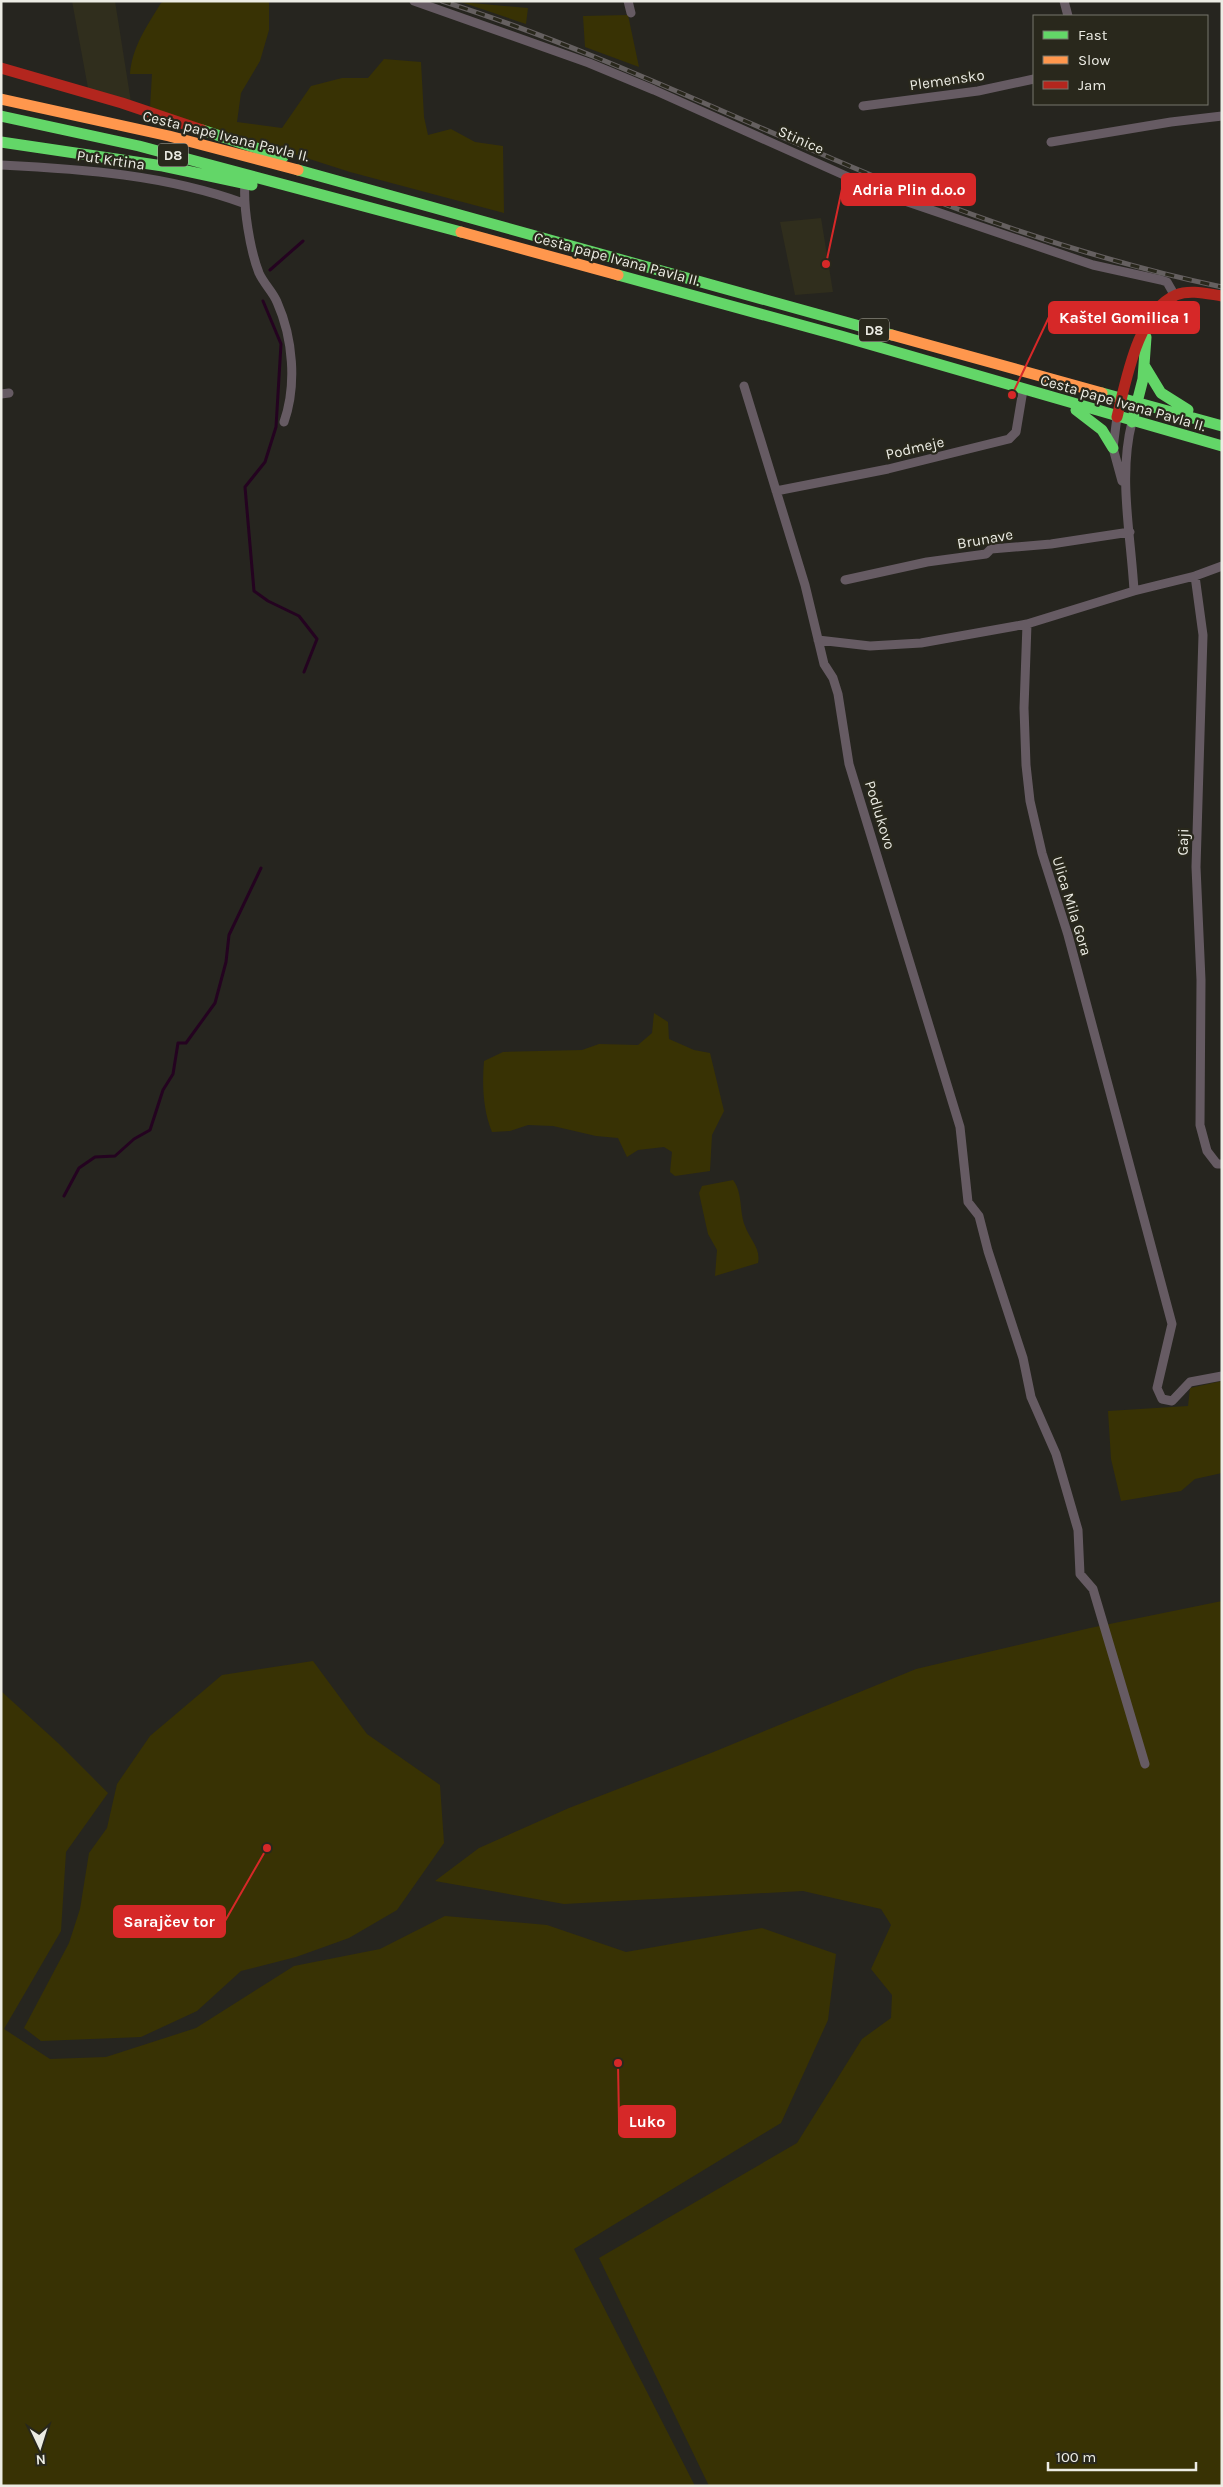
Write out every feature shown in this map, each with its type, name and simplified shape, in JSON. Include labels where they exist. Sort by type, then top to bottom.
[{"type":"main road","points":[[1,68],[122,103],[308,165],[334,180]]},
{"type":"main road","name":"Cesta pape Ivana Pavla II.","points":[[1,99],[169,136],[334,180],[1222,426]]},
{"type":"main road","name":"Cesta pape Ivana Pavla II.","points":[[1,116],[139,146],[344,200],[841,336],[1066,403],[1222,446]]},
{"type":"main road","points":[[1,142],[163,166],[298,196],[344,200]]},
{"type":"main road","points":[[1117,417],[1132,364],[1147,327],[1158,307],[1175,296],[1188,293],[1222,296]]},
{"type":"main road","points":[[1132,422],[1144,365],[1147,327]]},
{"type":"main road","points":[[1144,365],[1151,381],[1161,394],[1193,412],[1200,420]]},
{"type":"main road","points":[[1066,403],[1102,430],[1113,448]]},
{"type":"street","name":"Stinice","points":[[414,1],[580,60],[654,90],[893,197],[1093,265],[1167,282],[1175,296]]},
{"type":"street","points":[[628,1],[631,13]]},
{"type":"street","points":[[1064,1],[1068,15]]},
{"type":"street","name":"Plemensko","points":[[863,106],[978,91],[1033,79]]},
{"type":"street","points":[[1051,142],[1171,122],[1222,116]]},
{"type":"street","name":"Put Krtina","points":[[1,165],[80,169],[148,179],[210,191],[244,203]]},
{"type":"street","points":[[245,183],[244,203],[258,271],[277,300],[287,330],[291,356],[290,407],[284,422]]},
{"type":"street","name":"Podlukovo","points":[[744,386],[805,585],[824,664],[833,678],[838,694],[849,764],[960,1127],[968,1202],[979,1216],[988,1251],[1023,1358],[1031,1397],[1056,1454],[1078,1530],[1080,1574],[1093,1589],[1144,1764]]},
{"type":"street","name":"Podmeje","points":[[776,491],[888,469],[1009,439],[1016,432],[1023,390]]},
{"type":"street","points":[[1117,417],[1113,448],[1125,488]]},
{"type":"street","points":[[1132,422],[1125,453],[1125,488],[1134,591]]},
{"type":"street","name":"Brunave","points":[[845,580],[927,562],[986,554],[992,549],[1051,544],[1130,532]]},
{"type":"street","points":[[818,640],[870,646],[921,643],[1026,624],[1134,591],[1195,576],[1222,566]]},
{"type":"street","name":"Gaji","points":[[1195,576],[1203,635],[1196,867],[1201,980],[1200,1125],[1207,1151],[1216,1164],[1222,1164]]},
{"type":"street","name":"Ulica Mila Gora","points":[[1026,624],[1024,708],[1026,765],[1030,801],[1042,853],[1068,935],[1172,1324],[1157,1388],[1162,1399],[1172,1401],[1190,1382],[1222,1376]]},
{"type":"shaded area","points":[[72,1],[115,1],[131,102],[88,88]]},
{"type":"shaded area","points":[[165,1],[269,1],[269,30],[260,61],[241,93],[237,122],[282,128],[311,86],[342,78],[368,78],[384,59],[421,62],[424,117],[428,135],[451,129],[475,142],[503,146],[504,213],[350,172],[150,108],[152,74],[130,74],[131,64],[141,37],[161,3]]},
{"type":"shaded area","points":[[461,2],[528,8],[526,24]]},
{"type":"shaded area","points":[[628,15],[639,67],[585,47],[583,16]]},
{"type":"shaded area","points":[[821,218],[833,292],[795,295],[780,222]]},
{"type":"shaded area","points":[[654,1013],[668,1022],[669,1039],[694,1050],[710,1053],[724,1111],[712,1135],[710,1171],[675,1176],[670,1172],[672,1152],[664,1147],[638,1150],[627,1157],[618,1138],[596,1136],[553,1126],[528,1125],[510,1131],[492,1132],[484,1097],[484,1061],[503,1052],[582,1050],[599,1044],[638,1045],[652,1033]]},
{"type":"shaded area","points":[[733,1180],[740,1196],[745,1226],[759,1258],[758,1263],[715,1276],[717,1250],[708,1234],[699,1193],[702,1186]]},
{"type":"shaded area","points":[[1222,1381],[1222,1473],[1195,1479],[1181,1491],[1121,1501],[1111,1459],[1108,1411],[1188,1406],[1190,1388]]},
{"type":"shaded area","points":[[1222,1601],[1222,2486],[709,2486],[599,2258],[797,2143],[862,2039],[891,2018],[892,1995],[871,1969],[891,1925],[881,1909],[803,1891],[564,1904],[435,1881],[479,1848],[569,1808],[711,1753],[916,1669],[1090,1628]]},
{"type":"shaded area","points":[[313,1661],[367,1734],[440,1785],[444,1843],[397,1910],[349,1938],[296,1957],[241,1971],[197,2011],[141,2037],[41,2041],[24,2028],[69,1943],[80,1909],[89,1853],[107,1828],[117,1784],[150,1736],[222,1675]]},
{"type":"shaded area","points":[[1,1691],[58,1743],[108,1793],[66,1852],[61,1931],[4,2029],[50,2059],[106,2057],[196,2028],[294,1966],[380,1949],[445,1916],[547,1925],[626,1952],[762,1928],[836,1954],[828,2020],[781,2123],[574,2249],[695,2486],[1,2486]]},
{"type":"waterway","points":[[270,270],[303,241]]},
{"type":"waterway","points":[[263,301],[281,344],[276,427],[265,462],[245,487],[254,591],[268,601],[299,616],[317,639],[304,672]]},
{"type":"waterway","points":[[64,1196],[79,1168],[95,1157],[115,1156],[134,1139],[150,1130],[163,1090],[173,1074],[178,1043],[186,1043],[215,1003],[226,962],[229,935],[261,868]]},
{"type":"railway","points":[[442,1],[591,55],[880,179],[976,216],[1123,263],[1222,287]]},
{"type":"traffic: fast","points":[[1,116],[139,146],[461,232]]},
{"type":"traffic: fast","points":[[202,130],[283,157]]},
{"type":"traffic: fast","points":[[1,142],[163,166],[252,185]]},
{"type":"traffic: fast","points":[[298,170],[892,335]]},
{"type":"traffic: fast","points":[[618,275],[841,336],[1222,446]]},
{"type":"traffic: fast","points":[[1132,422],[1143,379],[1146,337]]},
{"type":"traffic: fast","points":[[1144,365],[1161,393],[1188,410]]},
{"type":"traffic: fast","points":[[1102,393],[1222,426]]},
{"type":"traffic: fast","points":[[1076,410],[1102,430],[1113,448]]},
{"type":"traffic: slow","points":[[1,99],[169,136],[298,170]]},
{"type":"traffic: slow","points":[[461,232],[618,275]]},
{"type":"traffic: slow","points":[[892,335],[1102,393]]},
{"type":"traffic: jam","points":[[1,68],[122,103],[202,130]]},
{"type":"traffic: jam","points":[[1117,417],[1136,348],[1143,331],[1163,303],[1176,295],[1187,292],[1222,296]]},
{"type":"place","name":"Adria Plin d.o.o","points":[[826,264]]},
{"type":"place","name":"Kaštel Gomilica 1","points":[[1012,395]]},
{"type":"place","name":"Sarajčev tor","points":[[267,1848]]},
{"type":"place","name":"Luko","points":[[618,2063]]}]
